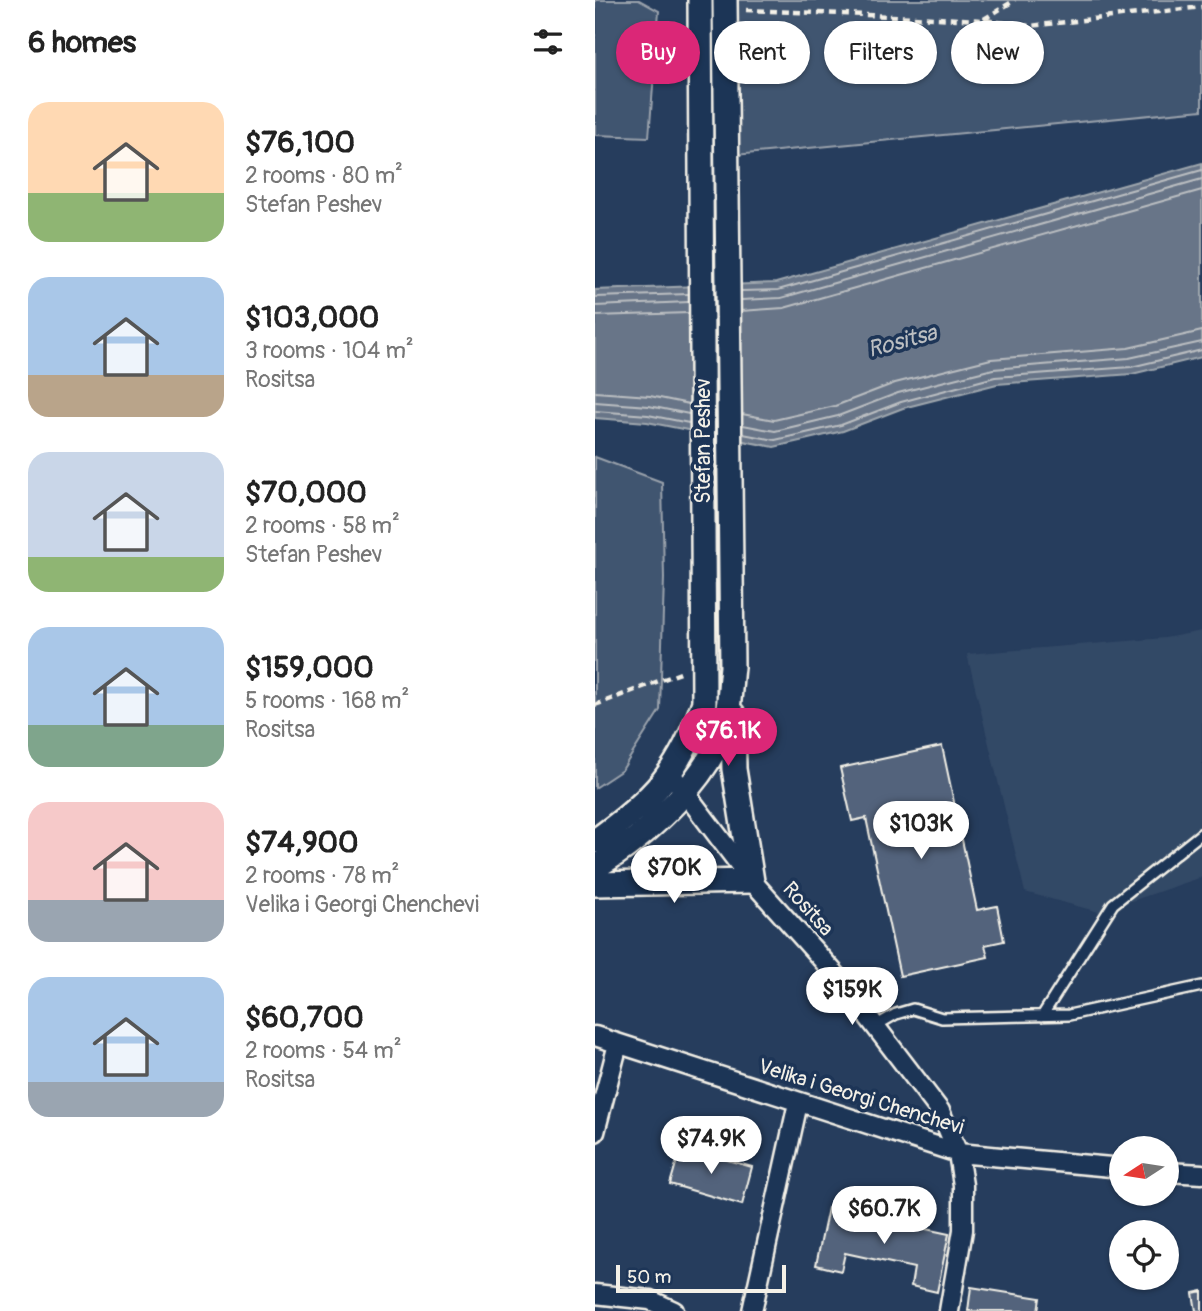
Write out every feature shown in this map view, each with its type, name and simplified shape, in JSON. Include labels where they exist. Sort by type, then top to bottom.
[{"type":"street","name":"Stefan Peshev","points":[[595,867],[638,839],[678,783],[704,702],[700,4]]},
{"type":"street","name":"Stefan Peshev","points":[[595,841],[678,783],[714,749],[727,717],[732,667],[725,4]]},
{"type":"street","points":[[595,884],[752,881],[734,769],[732,667]]},
{"type":"street","name":"Rositsa","points":[[678,783],[752,881],[837,976],[940,1111],[958,1153],[963,1185],[963,1230],[949,1311]]},
{"type":"street","name":"Velika i Georgi Chenchevi","points":[[595,1036],[958,1153],[1109,1167]]},
{"type":"street","points":[[595,1132],[618,1044]]},
{"type":"street","points":[[752,1311],[798,1103]]},
{"type":"street","points":[[1179,1173],[1202,1174]]},
{"type":"street","points":[[595,1294],[650,1300],[674,1311]]},
{"type":"lane","points":[[1042,1016],[1113,904],[1202,833]]},
{"type":"lane","points":[[875,1026],[896,1014],[913,1009],[942,1018],[1069,1015],[1202,986]]},
{"type":"path","points":[[983,20],[1015,0]]},
{"type":"path","points":[[725,4],[983,20],[1030,26],[1202,7]]},
{"type":"path","points":[[595,705],[705,664]]},
{"type":"shaded area","points":[[595,0],[639,0],[659,11],[658,21],[616,21],[616,84],[653,84],[649,137],[595,135]]},
{"type":"shaded area","points":[[735,0],[1202,0],[1202,110],[735,155],[735,84],[810,84],[810,21],[735,21]]},
{"type":"shaded area","points":[[595,457],[662,482],[664,578],[660,710],[622,770],[595,788]]},
{"type":"shaded area","points":[[1202,631],[1202,877],[1099,912],[1025,892],[967,654],[1165,638]]},
{"type":"water","points":[[1202,163],[1202,357],[1132,374],[997,384],[903,408],[843,431],[774,447],[647,422],[595,418],[595,290],[776,283]]},
{"type":"building","points":[[942,746],[977,910],[997,906],[1004,941],[985,945],[988,957],[900,976],[866,818],[852,821],[840,768]]},
{"type":"building","points":[[681,1147],[752,1167],[742,1205],[670,1184]]},
{"type":"building","points":[[828,1208],[949,1234],[937,1292],[911,1286],[914,1268],[845,1253],[841,1271],[816,1265]]},
{"type":"building","points":[[971,1287],[1040,1298],[1038,1311],[968,1311]]},
{"type":"building","points":[[1202,1291],[1202,1311],[1196,1311],[1193,1293]]}]
